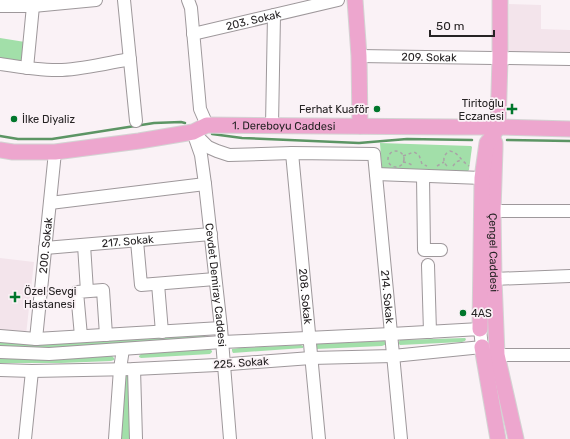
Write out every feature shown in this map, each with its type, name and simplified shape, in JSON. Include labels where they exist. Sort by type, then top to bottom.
[{"type":"main road","points":[[355,0],[359,56],[360,126]]},
{"type":"main road","name":"Çengel Caddesi","points":[[500,0],[500,58],[493,137],[494,279],[497,355],[516,439]]},
{"type":"main road","name":"1. Dereboyu Caddesi","points":[[0,150],[13,152],[55,152],[193,132],[207,125],[457,127],[493,137],[570,129]]},
{"type":"main road","name":"Çengel Caddesi","points":[[493,137],[482,178],[481,338],[498,439]]},
{"type":"street","points":[[0,6],[96,0]]},
{"type":"street","points":[[124,0],[136,121]]},
{"type":"street","points":[[188,0],[191,8],[200,109],[207,125]]},
{"type":"street","name":"203. Sokak","points":[[193,34],[338,0]]},
{"type":"street","points":[[27,68],[33,3]]},
{"type":"street","points":[[272,125],[274,15]]},
{"type":"street","name":"209. Sokak","points":[[359,56],[570,59]]},
{"type":"street","points":[[0,64],[27,68],[61,70],[82,68],[130,58]]},
{"type":"street","points":[[193,132],[208,147],[229,155],[292,153]]},
{"type":"street","name":"Cevdet Demiray Caddesi","points":[[193,132],[201,155],[205,184],[221,328],[230,439]]},
{"type":"street","name":"200. Sokak","points":[[36,339],[55,152]]},
{"type":"street","name":"214. Sokak","points":[[292,153],[374,154],[400,439]]},
{"type":"street","name":"208. Sokak","points":[[292,153],[319,439]]},
{"type":"street","points":[[376,174],[423,170],[482,178]]},
{"type":"street","points":[[423,170],[424,250],[441,250]]},
{"type":"street","points":[[50,203],[205,184]]},
{"type":"street","points":[[493,211],[570,211]]},
{"type":"street","name":"217. Sokak","points":[[45,248],[211,234]]},
{"type":"street","points":[[137,240],[141,285],[215,279]]},
{"type":"street","points":[[84,245],[87,291]]},
{"type":"street","points":[[428,265],[430,332]]},
{"type":"street","points":[[494,279],[570,276]]},
{"type":"street","points":[[158,284],[162,332]]},
{"type":"street","points":[[81,336],[77,292],[103,290],[106,335]]},
{"type":"street","points":[[0,336],[36,339],[221,328]]},
{"type":"street","name":"225. Sokak","points":[[0,352],[49,354],[222,342],[430,332],[481,338]]},
{"type":"street","points":[[481,338],[497,355],[570,357]]},
{"type":"street","name":"225. Sokak","points":[[0,370],[32,371],[134,369],[311,358],[393,356],[481,338]]},
{"type":"street","points":[[115,439],[122,349]]},
{"type":"street","points":[[134,369],[136,439]]},
{"type":"street","points":[[25,439],[32,371]]},
{"type":"path","points":[[461,160],[456,162],[454,166],[450,168],[446,166],[444,162],[444,156],[448,152],[452,151],[460,156],[461,160],[469,166]]},
{"type":"path","points":[[393,152],[398,152],[402,156],[404,160],[400,166],[394,167],[388,162],[389,156],[393,152]]},
{"type":"path","points":[[402,156],[414,152],[419,155],[423,170]]},
{"type":"shaded area","points":[[509,4],[541,5],[541,29],[570,30],[570,55],[508,54]]},
{"type":"shaded area","name":"Özel Sevgi Hastanesi","points":[[0,258],[34,262],[26,335],[0,332]]},
{"type":"green space","points":[[0,38],[25,42],[22,63],[0,59]]},
{"type":"green space","points":[[380,143],[471,146],[469,170],[382,171]]},
{"type":"green space","points":[[199,335],[206,336],[118,344],[45,348],[0,347],[0,341],[146,338]]},
{"type":"green space","points":[[465,338],[465,341],[462,342],[400,345],[398,343],[400,340]]},
{"type":"green space","points":[[384,341],[387,344],[382,346],[316,349],[314,346],[316,344]]},
{"type":"green space","points":[[301,345],[303,348],[233,353],[232,351],[232,349],[239,348]]},
{"type":"green space","points":[[210,349],[212,352],[210,354],[139,357],[141,354]]},
{"type":"green space","points":[[112,356],[114,360],[111,361],[0,363],[0,359],[63,359]]},
{"type":"green space","points":[[127,374],[129,376],[130,439],[120,439],[124,375]]},
{"type":"waterway","points":[[0,136],[18,139],[52,139],[154,123],[185,123]]},
{"type":"waterway","points":[[212,134],[242,138],[359,143],[407,139],[472,140]]},
{"type":"waterway","points":[[507,140],[570,141]]},
{"type":"place","name":"Ferhat Kuaför","points":[[377,109]]},
{"type":"place","name":"Tiritoğlu Eczanesi","points":[[512,109]]},
{"type":"place","name":"İlke Diyaliz","points":[[14,119]]},
{"type":"place","name":"Özel Sevgi Hastanesi","points":[[15,297]]},
{"type":"place","name":"4AS","points":[[463,313]]}]
